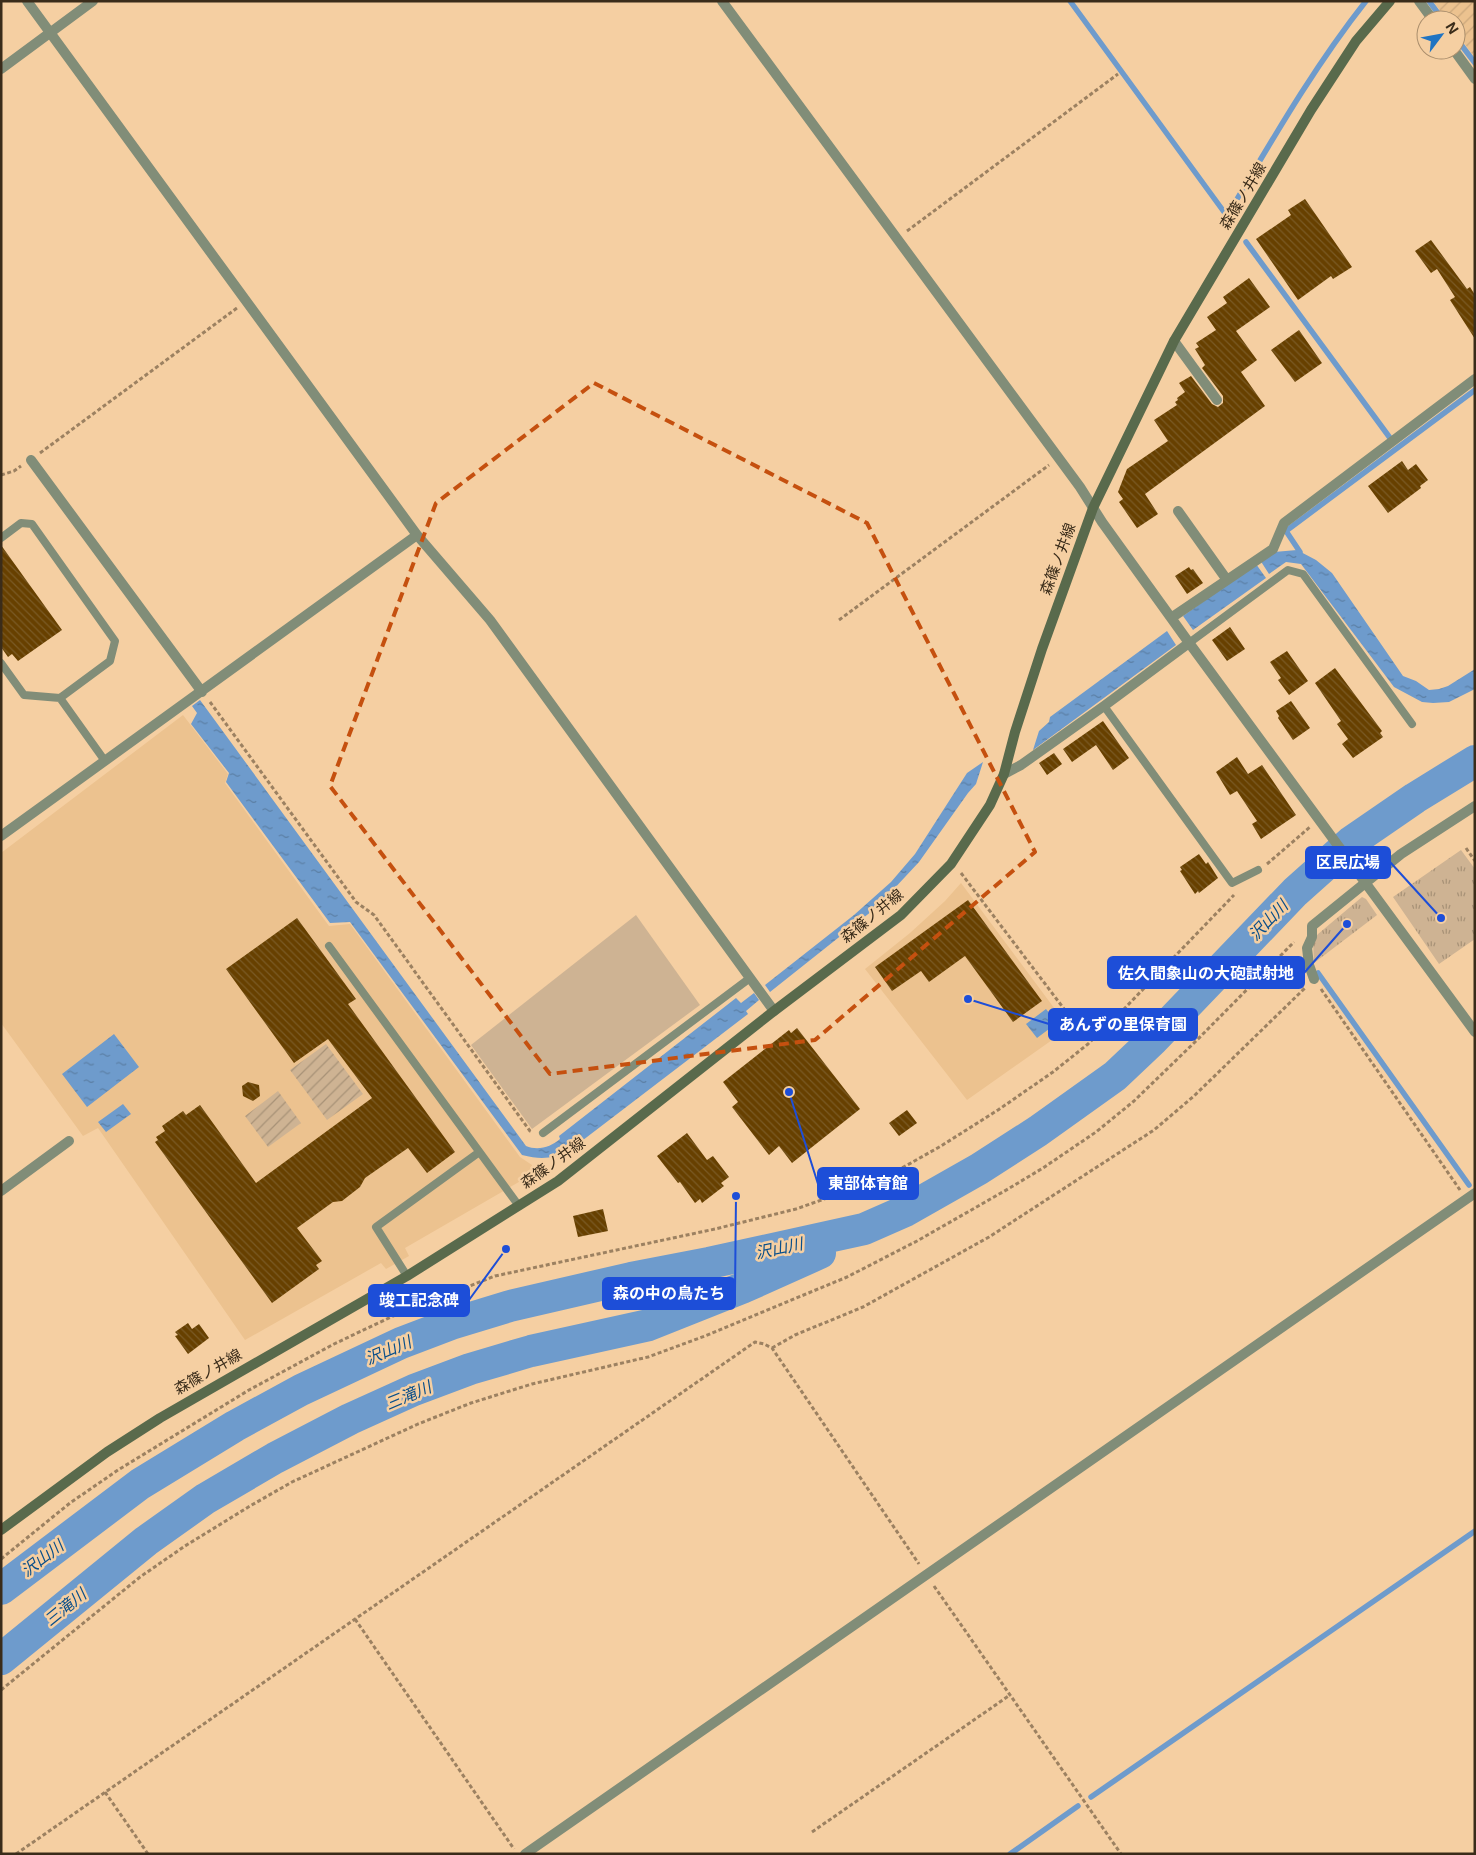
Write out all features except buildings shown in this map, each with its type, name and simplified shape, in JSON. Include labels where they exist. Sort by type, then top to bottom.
[{"type":"main road","name":"森篠ノ井線","points":[[1,1530],[107,1452],[160,1418],[407,1276],[558,1180],[774,1011],[901,915],[951,864],[990,805],[1004,774],[1015,732],[1042,649],[1093,508],[1174,341],[1311,110],[1356,41],[1390,1]]},
{"type":"street","points":[[27,1],[418,535],[490,620],[774,1011]]},
{"type":"street","points":[[1,69],[93,1]]},
{"type":"street","points":[[722,1],[1475,1032]]},
{"type":"street","points":[[1461,60],[1475,79]]},
{"type":"street","points":[[1174,341],[1217,400]]},
{"type":"street","points":[[1172,619],[1273,549],[1284,523],[1475,379]]},
{"type":"street","points":[[31,460],[202,692]]},
{"type":"street","points":[[1178,511],[1227,580]]},
{"type":"street","points":[[1,836],[418,535]]},
{"type":"street","points":[[1004,774],[1021,765],[1104,706],[1188,641]]},
{"type":"street","points":[[1314,979],[1309,965],[1307,948],[1312,937],[1312,926],[1365,880],[1475,806]]},
{"type":"street","points":[[1,1191],[69,1141]]},
{"type":"street","points":[[525,1854],[927,1576],[1470,1196]]},
{"type":"lane","points":[[1,538],[21,523],[32,524],[115,641],[110,661],[60,698],[24,695],[1,663]]},
{"type":"lane","points":[[1188,641],[1288,570],[1302,574],[1412,724]]},
{"type":"lane","points":[[60,698],[105,761]]},
{"type":"lane","points":[[1104,706],[1232,883],[1258,870]]},
{"type":"lane","points":[[328,946],[478,1153],[519,1206]]},
{"type":"lane","points":[[543,1133],[750,978]]},
{"type":"lane","points":[[407,1276],[376,1227],[478,1153]]},
{"type":"path","points":[[896,239],[1118,74]]},
{"type":"path","points":[[1,474],[14,471],[31,460],[246,302]]},
{"type":"path","points":[[839,620],[1058,459]]},
{"type":"path","points":[[202,692],[356,902],[374,915],[530,1131],[543,1133]]},
{"type":"path","points":[[1258,870],[1274,860],[1320,820]]},
{"type":"path","points":[[1466,848],[1475,861]]},
{"type":"path","points":[[951,864],[962,874],[1074,1022]]},
{"type":"path","points":[[1,1560],[70,1504],[118,1470],[249,1390],[334,1344],[393,1316],[495,1276],[715,1229],[796,1209],[847,1191],[902,1168],[998,1110],[1053,1072],[1088,1044],[1238,890]]},
{"type":"path","points":[[1,1690],[140,1577],[185,1546],[292,1482],[410,1427],[471,1403],[532,1384],[648,1357],[706,1336],[847,1277],[917,1241],[1008,1189],[1096,1132],[1134,1101],[1312,926]]},
{"type":"path","points":[[772,1348],[795,1335],[863,1307],[989,1237],[1154,1130],[1194,1096],[1314,979],[1470,1196]]},
{"type":"path","points":[[16,1854],[755,1342],[772,1348],[927,1576],[1121,1854]]},
{"type":"path","points":[[355,1619],[517,1854]]},
{"type":"path","points":[[812,1832],[1010,1695]]},
{"type":"path","points":[[106,1792],[148,1854]]},
{"type":"highlighted area","points":[[594,383],[867,523],[1035,852],[815,1040],[550,1074],[330,786],[436,503]]},
{"type":"shaded area","points":[[1433,1],[1475,1],[1475,58],[1466,46],[1466,10],[1440,10]]},
{"type":"shaded area","points":[[183,715],[228,774],[225,783],[329,926],[350,924],[520,1157],[532,1165],[531,1175],[405,1248],[409,1256],[386,1269],[381,1263],[245,1340],[98,1128],[83,1136],[1,1023],[1,853]]},
{"type":"shaded area","points":[[961,883],[1069,1028],[967,1100],[865,969],[910,933],[945,901]]},
{"type":"green space","points":[[1461,850],[1475,869],[1475,939],[1439,964],[1393,897]]},
{"type":"green space","points":[[1362,897],[1366,899],[1377,915],[1314,963],[1313,941],[1318,934]]},
{"type":"green space","points":[[636,915],[700,1005],[532,1129],[471,1045]]},
{"type":"green space","points":[[326,1044],[363,1094],[327,1120],[290,1070]]},
{"type":"green space","points":[[278,1091],[301,1123],[268,1147],[245,1116]]},
{"type":"water","points":[[1297,550],[1316,560],[1332,573],[1403,676],[1416,681],[1429,690],[1448,686],[1475,669],[1475,689],[1449,702],[1433,703],[1422,702],[1394,687],[1301,564],[1286,562],[1269,574],[1260,560],[1274,552]]},
{"type":"water","points":[[1256,564],[1266,578],[1193,630],[1183,616]]},
{"type":"water","points":[[1167,631],[1176,645],[1033,750],[1039,731],[1049,722],[1050,717]]},
{"type":"water","points":[[200,700],[526,1146],[540,1148],[556,1142],[560,1139],[559,1136],[736,998],[741,1003],[754,993],[759,1000],[746,1011],[748,1014],[570,1150],[547,1158],[522,1155],[350,922],[330,923],[226,782],[229,773],[191,724],[197,713],[192,706]]},
{"type":"water","points":[[983,762],[976,784],[919,862],[877,907],[770,992],[765,985],[854,915],[891,882],[915,854],[967,773]]},
{"type":"water","points":[[1046,1009],[1057,1023],[1037,1038],[1026,1024]]},
{"type":"water","points":[[114,1034],[139,1067],[87,1107],[62,1074]]},
{"type":"water","points":[[123,1104],[131,1114],[106,1132],[98,1122]]},
{"type":"waterway","points":[[1070,1],[1227,216],[1310,79],[1366,1]]},
{"type":"waterway","points":[[1429,1],[1436,10]]},
{"type":"waterway","points":[[1466,51],[1475,63]]},
{"type":"waterway","points":[[1246,242],[1393,442]]},
{"type":"waterway","points":[[1300,552],[1286,531],[1475,390]]},
{"type":"waterway","name":"沢山川","points":[[1,1589],[140,1484],[235,1426],[301,1390],[401,1343],[451,1324],[510,1306],[631,1278],[864,1229],[905,1211],[979,1169],[1038,1131],[1115,1076],[1152,1041],[1295,892],[1351,842],[1415,798],[1475,761]]},
{"type":"waterway","points":[[1318,973],[1469,1185]]},
{"type":"waterway","name":"三滝川","points":[[1,1659],[146,1541],[205,1499],[275,1458],[350,1419],[414,1390],[470,1369],[531,1351],[649,1325],[742,1288],[820,1253]]},
{"type":"waterway","points":[[1091,1797],[1475,1531]]},
{"type":"waterway","points":[[1010,1854],[1078,1806]]},
{"type":"place","name":"区民広場","points":[[1441,918]]},
{"type":"place","name":"佐久間象山の大砲試射地","points":[[1347,924]]},
{"type":"place","name":"あんずの里保育園","points":[[968,999]]},
{"type":"place","name":"東部体育館","points":[[789,1092]]},
{"type":"place","name":"森の中の鳥たち","points":[[736,1196]]},
{"type":"place","name":"竣工記念碑","points":[[506,1249]]}]
